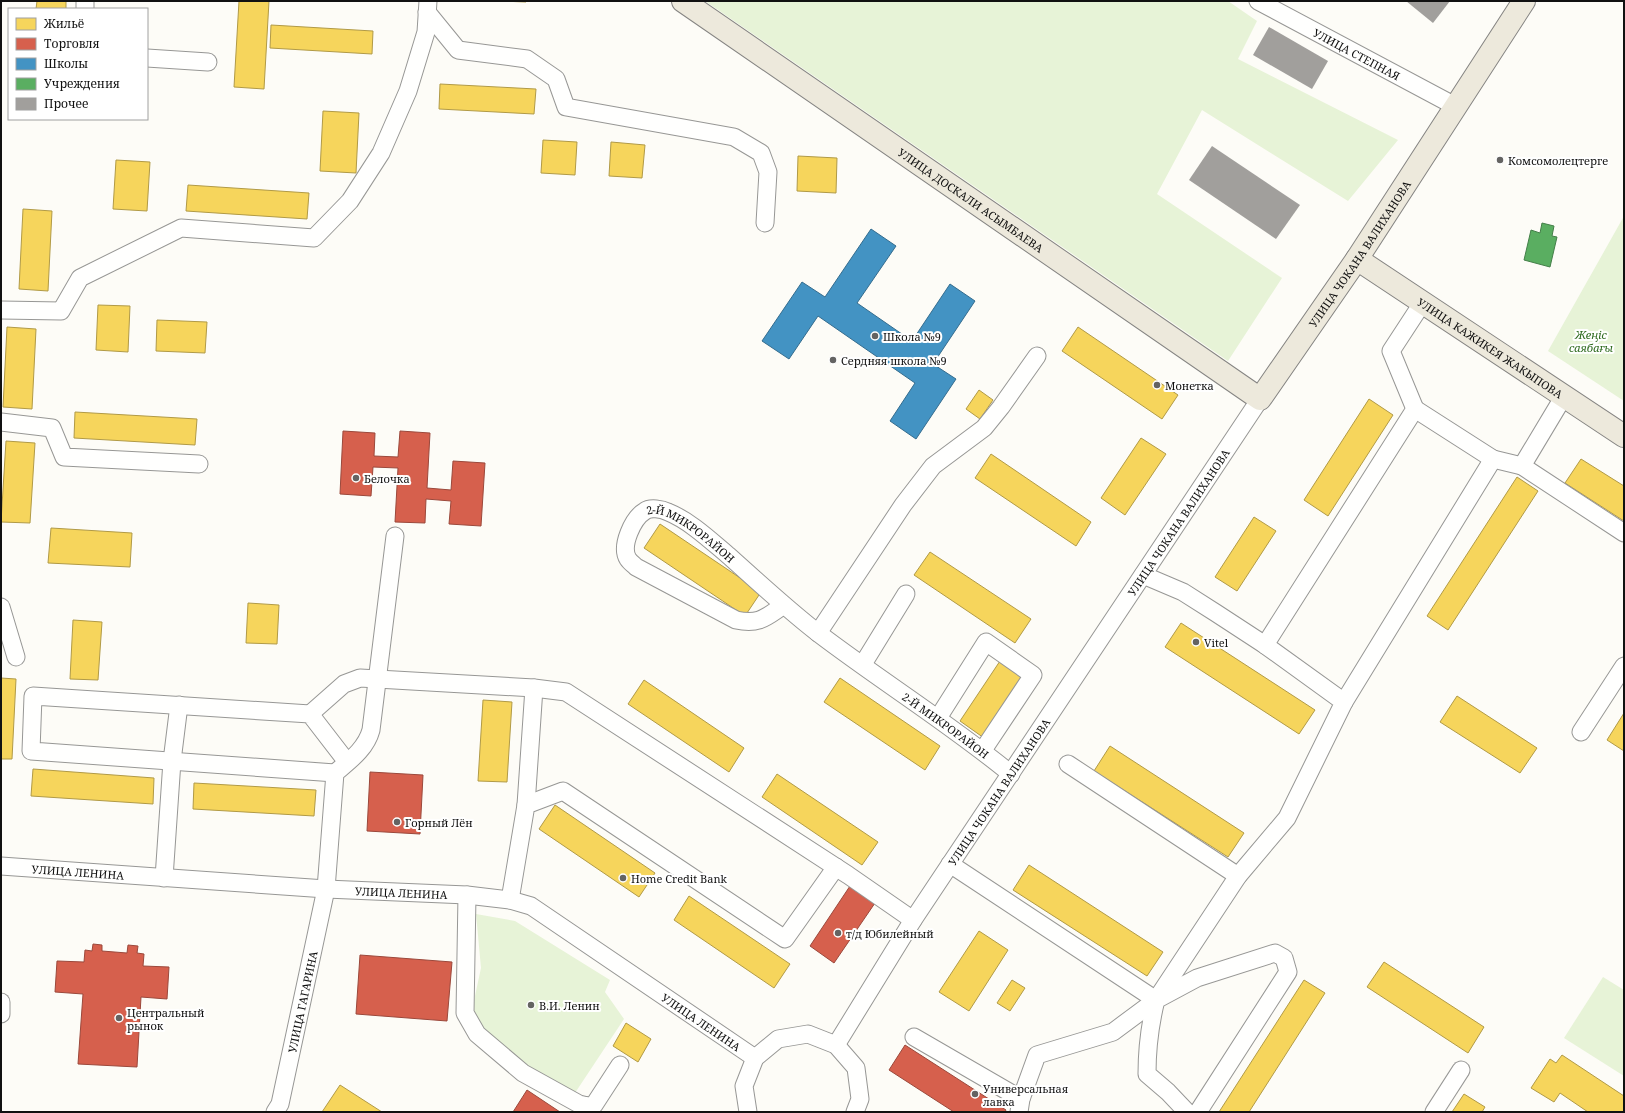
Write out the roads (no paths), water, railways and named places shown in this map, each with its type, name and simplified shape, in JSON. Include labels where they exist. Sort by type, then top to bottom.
[{"type":"main road","name":"УЛИЦА ДОСКАЛИ АСЫМБАЕВА","points":[[683,1],[1260,399]]},
{"type":"main road","name":"УЛИЦА ЧОКАНА ВАЛИХАНОВА","points":[[1260,399],[1357,259],[1524,1]]},
{"type":"main road","name":"УЛИЦА КАЖИКЕЯ ЖАКЫПОВА","points":[[1357,259],[1624,436]]},
{"type":"street","name":"УЛИЦА СТЕПНАЯ","points":[[1258,1],[1455,106]]},
{"type":"street","points":[[427,7],[458,50],[527,59],[556,79],[566,107],[734,137],[761,153],[768,172],[765,222]]},
{"type":"street","points":[[1,310],[61,311],[80,278],[181,228],[314,238],[350,201],[381,152],[408,91],[426,32],[427,7]]},
{"type":"street","points":[[148,58],[208,62]]},
{"type":"street","points":[[1423,302],[1391,351],[1416,409],[1493,459],[1522,466],[1624,533]]},
{"type":"street","points":[[818,633],[903,505],[933,466],[984,428],[1001,407],[1037,356]]},
{"type":"street","points":[[1522,466],[1564,396]]},
{"type":"street","name":"УЛИЦА ЧОКАНА ВАЛИХАНОВА","points":[[836,1045],[913,920],[1260,399]]},
{"type":"street","points":[[1265,645],[1416,409]]},
{"type":"street","points":[[1,422],[52,428],[64,457],[199,464]]},
{"type":"street","points":[[1187,1112],[1168,1092],[1147,1074],[1147,1059],[1152,1016],[1156,1000],[1238,876],[1287,818],[1344,702],[1493,459]]},
{"type":"street","name":"2-Й МИКРОРАЙОН","points":[[784,605],[760,621],[748,622],[736,620],[636,567],[627,558],[625,544],[628,534],[639,516],[645,510],[654,508],[666,511],[680,518],[710,540],[818,633],[983,750],[1011,774]]},
{"type":"street","points":[[395,536],[377,678],[371,730],[369,739],[341,768],[172,761],[31,751],[33,696],[310,714],[344,684],[360,678],[377,678],[534,688],[566,692],[836,867],[913,920]]},
{"type":"street","points":[[1143,575],[1183,592],[1265,645],[1344,702]]},
{"type":"street","points":[[863,664],[906,594]]},
{"type":"street","points":[[1,607],[16,656]]},
{"type":"street","points":[[938,718],[986,642],[1033,676],[983,750]]},
{"type":"street","points":[[1581,732],[1624,666]]},
{"type":"street","points":[[510,900],[526,805],[534,688]]},
{"type":"street","points":[[164,878],[172,761],[179,705]]},
{"type":"street","points":[[310,714],[341,768]]},
{"type":"street","points":[[1068,764],[1238,876]]},
{"type":"street","name":"УЛИЦА ГАГАРИНА","points":[[275,1112],[280,1104],[326,889],[341,768]]},
{"type":"street","points":[[526,805],[563,791],[785,939],[836,867]]},
{"type":"street","points":[[950,864],[1156,1000]]},
{"type":"street","name":"УЛИЦА ЛЕНИНА","points":[[1,866],[326,889],[467,895],[510,900],[531,906],[755,1058]]},
{"type":"street","points":[[467,895],[465,1013],[477,1034],[523,1073],[579,1104],[587,1106],[594,1105],[620,1065]]},
{"type":"street","points":[[914,1037],[1020,1105],[1037,1055],[1113,1032],[1156,1000],[1197,978],[1275,953],[1284,958],[1288,972],[1198,1112]]},
{"type":"street","points":[[1,1002],[1,1014]]},
{"type":"street","points":[[748,1112],[744,1086],[755,1058],[778,1039],[808,1034],[836,1045],[856,1068],[860,1099],[855,1112]]},
{"type":"street","points":[[1434,1112],[1461,1070]]},
{"type":"place","name":"Комсомолецтерге","points":[[1500,160]]},
{"type":"place","name":"Школа №9","points":[[875,336]]},
{"type":"place","name":"Сердняя школа №9","points":[[833,360]]},
{"type":"place","name":"Монетка","points":[[1157,385]]},
{"type":"place","name":"Белочка","points":[[356,478]]},
{"type":"place","name":"Vitel","points":[[1196,642]]},
{"type":"place","name":"Горный Лён","points":[[397,822]]},
{"type":"place","name":"Home Credit Bank","points":[[623,878]]},
{"type":"place","name":"т/д Юбилейный","points":[[838,933]]},
{"type":"place","name":"В.И. Ленин","points":[[531,1005]]},
{"type":"place","name":"Центральный рынок","points":[[119,1018]]},
{"type":"place","name":"Универсальная лавка","points":[[975,1094]]},
{"type":"park label","name":"Жеңіс саябағы","points":[[1591,340]]}]
